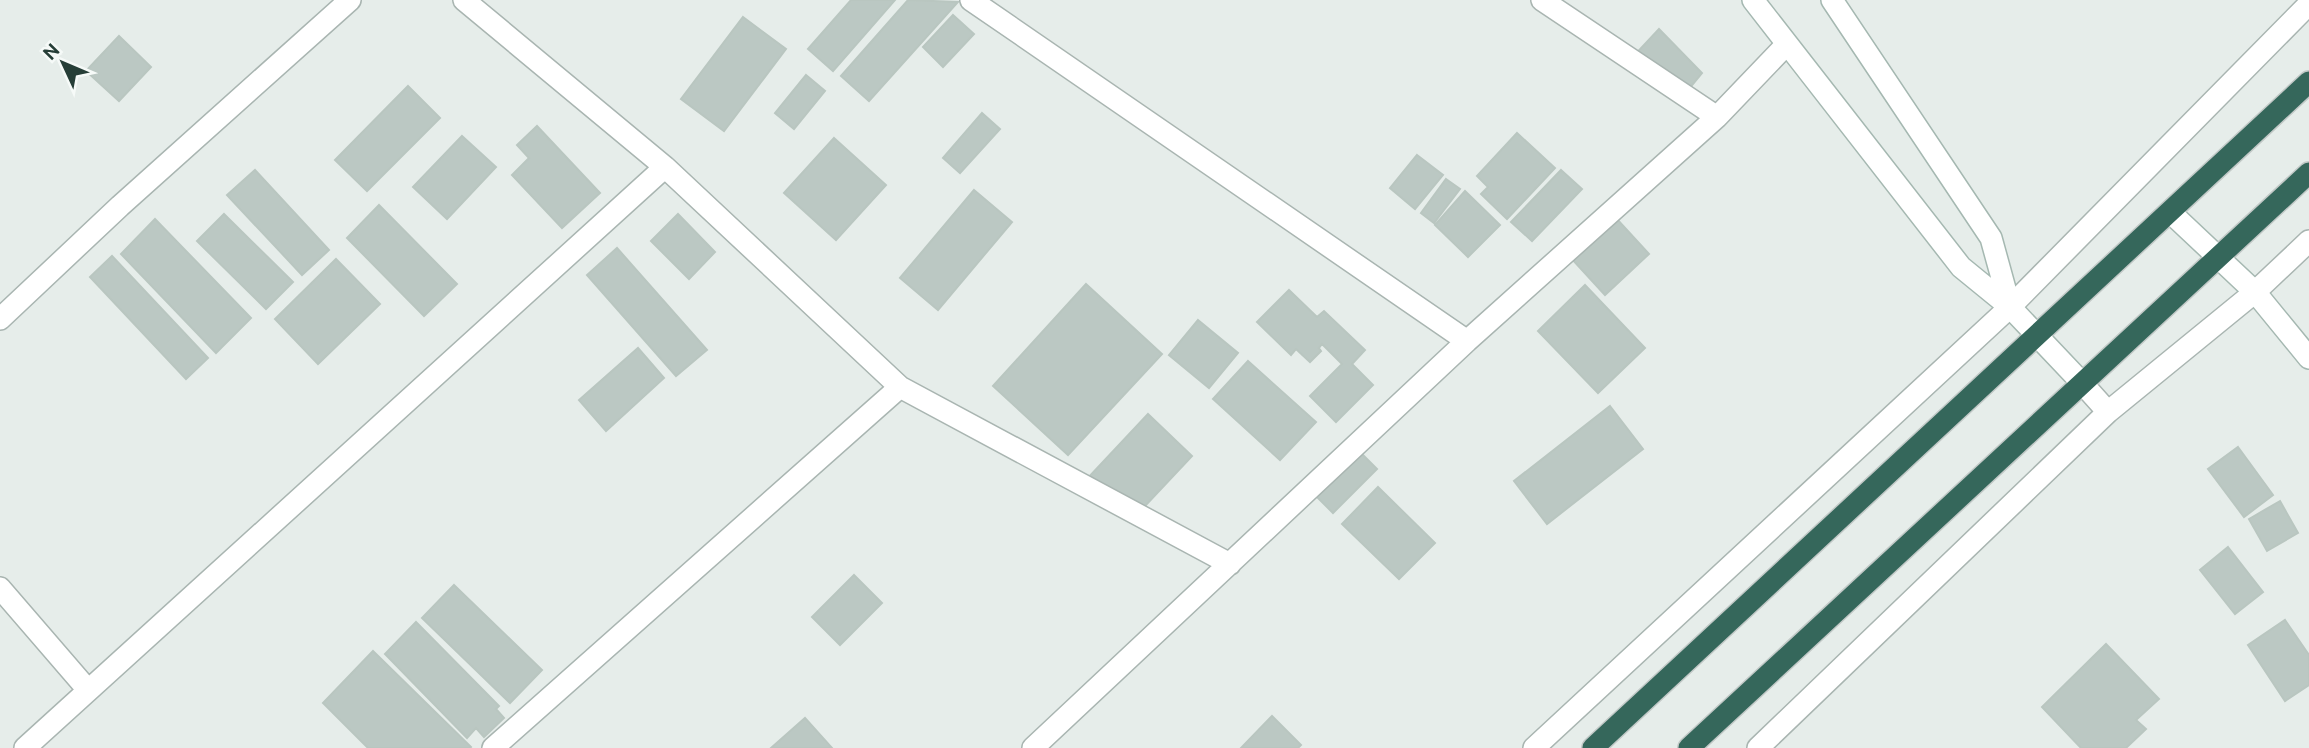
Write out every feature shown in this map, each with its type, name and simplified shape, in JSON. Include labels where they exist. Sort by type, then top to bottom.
[{"type":"highway","points":[[1593,748],[2309,82]]},
{"type":"highway","points":[[1689,748],[2309,173]]},
{"type":"street","points":[[0,320],[120,206],[351,0]]},
{"type":"street","points":[[464,0],[665,167],[900,387],[1230,564]]},
{"type":"street","points":[[971,0],[1467,341]]},
{"type":"street","points":[[1542,0],[1717,117]]},
{"type":"street","points":[[1753,0],[1961,267],[2010,307],[2108,412]]},
{"type":"street","points":[[1832,0],[1991,238],[2010,307]]},
{"type":"street","points":[[1534,748],[2010,307],[2309,4]]},
{"type":"street","points":[[1033,748],[1467,341],[1717,117],[1786,45]]},
{"type":"street","points":[[25,748],[665,167]]},
{"type":"street","points":[[2170,212],[2255,292],[2309,358]]},
{"type":"street","points":[[1758,748],[2108,412],[2255,292],[2309,241]]},
{"type":"street","points":[[493,748],[900,387]]},
{"type":"street","points":[[0,588],[88,690]]},
{"type":"building","points":[[851,0],[895,0],[833,71],[808,49]]},
{"type":"building","points":[[908,0],[958,2],[869,101],[841,76]]},
{"type":"building","points":[[953,15],[974,34],[943,67],[923,47]]},
{"type":"building","points":[[743,17],[786,49],[724,131],[681,99]]},
{"type":"building","points":[[1659,29],[1702,73],[1684,95],[1629,61]]},
{"type":"building","points":[[119,36],[151,67],[119,101],[86,71]]},
{"type":"building","points":[[806,75],[825,91],[794,129],[775,113]]},
{"type":"building","points":[[408,86],[440,118],[367,191],[335,160]]},
{"type":"building","points":[[982,113],[1000,129],[960,173],[943,158]]},
{"type":"building","points":[[537,126],[600,193],[562,228],[512,175],[529,158],[517,145]]},
{"type":"building","points":[[1517,133],[1555,168],[1507,219],[1481,194],[1488,187],[1477,176]]},
{"type":"building","points":[[462,136],[496,167],[447,219],[413,187]]},
{"type":"building","points":[[834,138],[886,185],[836,240],[784,193]]},
{"type":"building","points":[[1417,155],[1443,175],[1415,209],[1390,188]]},
{"type":"building","points":[[255,170],[329,250],[302,275],[227,195]]},
{"type":"building","points":[[1561,170],[1582,189],[1532,241],[1511,222]]},
{"type":"building","points":[[1446,179],[1460,189],[1434,223],[1421,213]]},
{"type":"building","points":[[974,190],[1012,222],[938,310],[900,278]]},
{"type":"building","points":[[1465,191],[1500,225],[1468,257],[1435,225]]},
{"type":"building","points":[[379,205],[457,284],[424,316],[347,238]]},
{"type":"building","points":[[224,214],[293,282],[266,309],[197,241]]},
{"type":"building","points":[[678,214],[715,252],[689,279],[651,241]]},
{"type":"building","points":[[1615,217],[1649,254],[1605,295],[1571,258]]},
{"type":"building","points":[[155,219],[251,318],[216,353],[121,254]]},
{"type":"building","points":[[617,248],[707,350],[676,376],[587,275]]},
{"type":"building","points":[[112,256],[208,358],[186,379],[90,277]]},
{"type":"building","points":[[336,259],[380,304],[318,364],[275,319]]},
{"type":"building","points":[[1086,284],[1162,354],[1068,455],[993,386]]},
{"type":"building","points":[[1585,285],[1645,348],[1598,393],[1538,331]]},
{"type":"building","points":[[1289,290],[1317,317],[1324,311],[1365,350],[1352,364],[1373,385],[1336,422],[1310,396],[1342,364],[1322,344],[1319,348],[1321,351],[1310,362],[1296,349],[1291,355],[1257,322]]},
{"type":"building","points":[[1198,320],[1238,353],[1209,388],[1169,355]]},
{"type":"building","points":[[638,348],[664,378],[606,431],[579,400]]},
{"type":"building","points":[[1248,361],[1316,422],[1280,460],[1213,399]]},
{"type":"building","points":[[1610,406],[1643,449],[1547,524],[1514,481]]},
{"type":"building","points":[[1148,414],[1192,456],[1130,522],[1086,480]]},
{"type":"building","points":[[1351,443],[1377,469],[1333,513],[1308,488]]},
{"type":"building","points":[[2238,447],[2273,495],[2244,517],[2208,469]]},
{"type":"building","points":[[1378,487],[1435,543],[1399,579],[1342,524]]},
{"type":"building","points":[[2280,501],[2298,533],[2267,551],[2249,519]]},
{"type":"building","points":[[2228,547],[2263,592],[2235,614],[2200,570]]},
{"type":"building","points":[[854,575],[882,603],[840,645],[812,617]]},
{"type":"building","points":[[454,585],[542,670],[510,703],[422,618]]},
{"type":"building","points":[[2285,620],[2309,655],[2309,685],[2285,701],[2248,645]]},
{"type":"building","points":[[416,622],[499,706],[496,709],[504,718],[484,737],[476,728],[467,738],[385,654]]},
{"type":"building","points":[[2106,644],[2159,699],[2136,720],[2146,729],[2126,748],[2081,748],[2042,707]]},
{"type":"building","points":[[373,651],[471,747],[368,748],[323,703]]},
{"type":"building","points":[[1272,716],[1301,745],[1298,748],[1241,748]]},
{"type":"building","points":[[805,718],[832,748],[771,748]]}]
